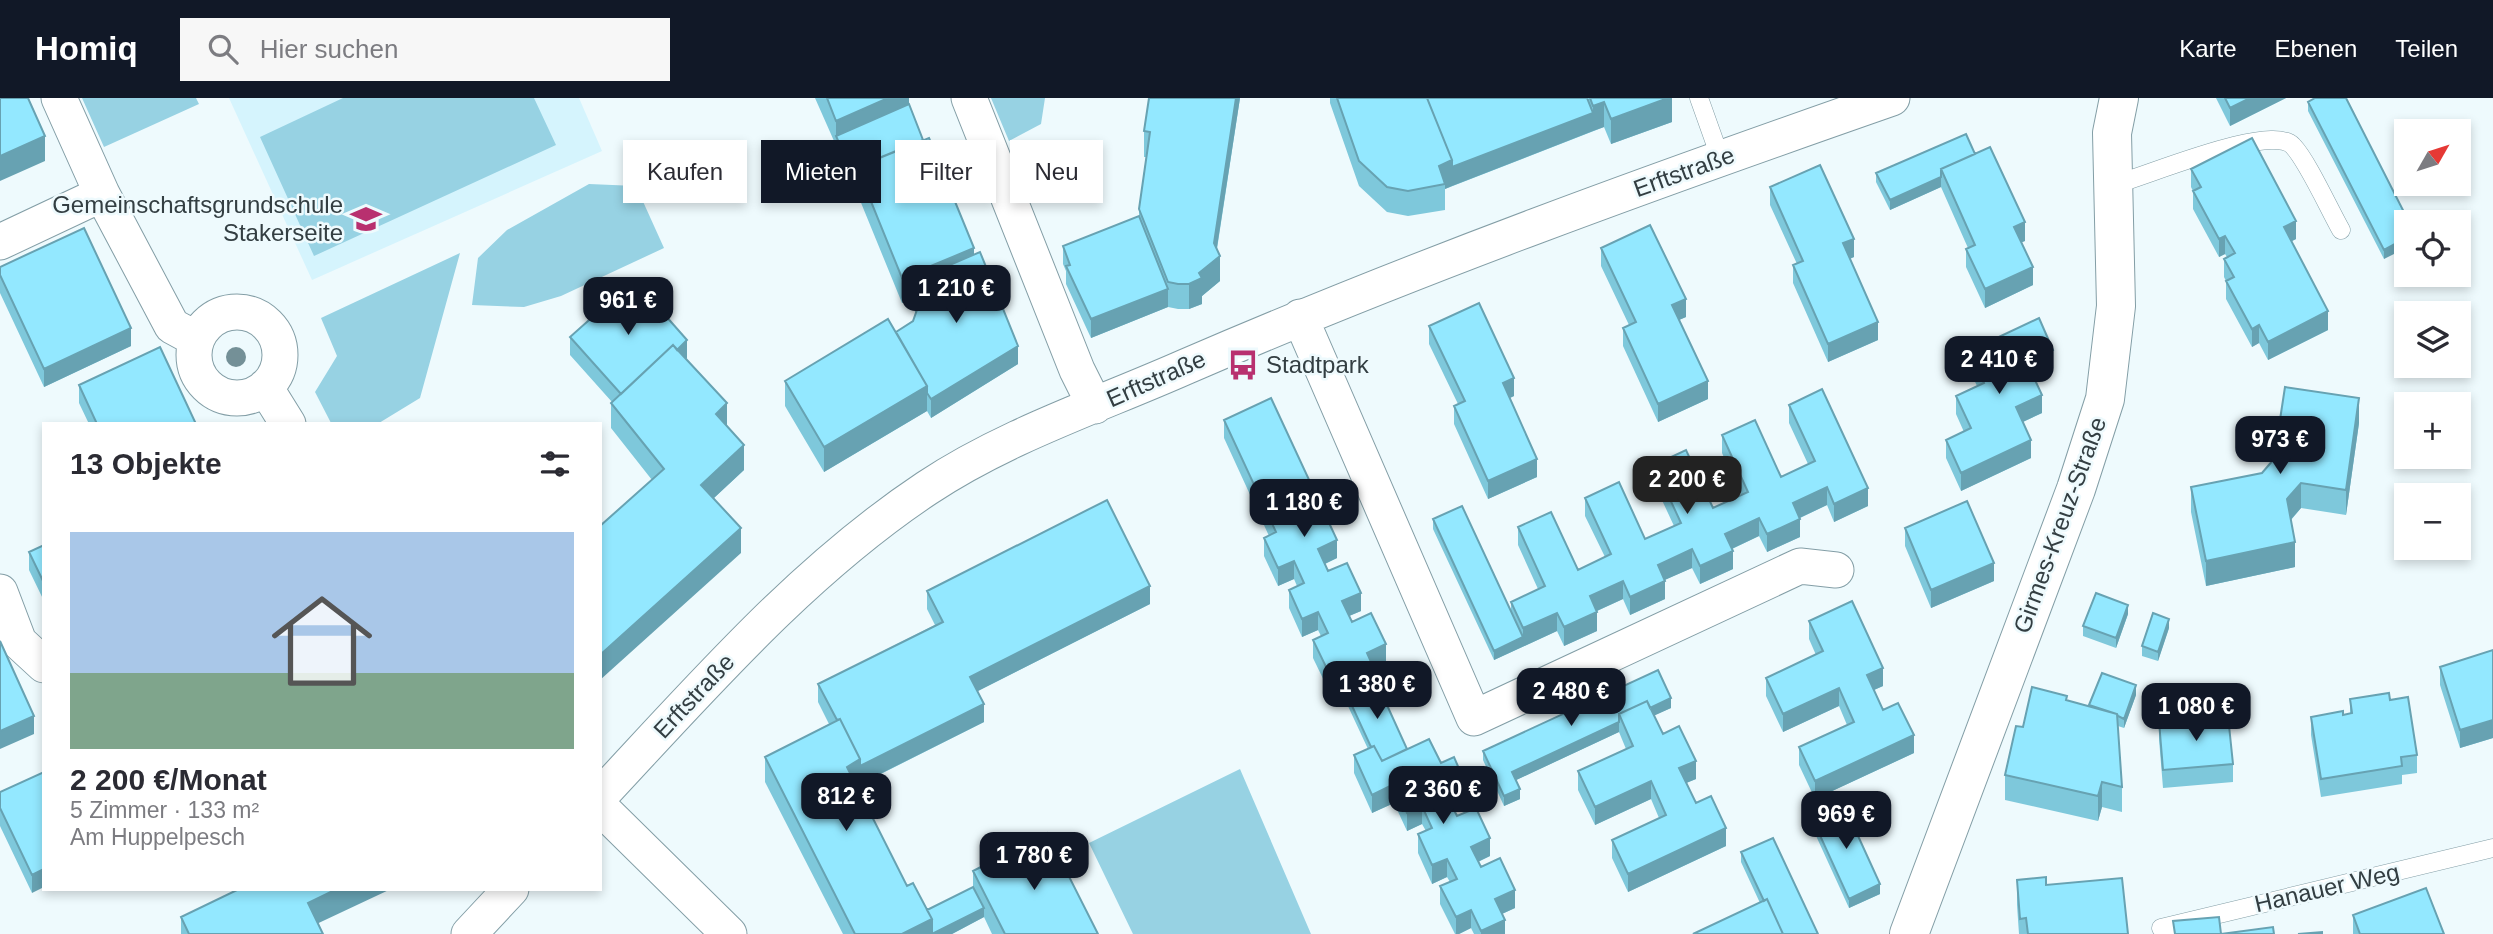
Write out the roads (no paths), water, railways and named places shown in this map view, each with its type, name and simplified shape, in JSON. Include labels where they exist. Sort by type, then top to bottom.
[{"type":"street","points":[[59,98],[102,194],[172,326],[196,339]]},
{"type":"street","points":[[969,98],[1094,406]]},
{"type":"street","name":"Erftstraße","points":[[602,794],[768,618],[901,507],[977,458],[1300,317],[1720,158],[1892,98]]},
{"type":"street","name":"Girmes-Kreuz-Straße","points":[[1909,934],[2076,489],[2105,399],[2116,306],[2112,133],[2119,98]]},
{"type":"street","points":[[0,242],[102,194]]},
{"type":"street","points":[[234,312],[260,318],[271,329],[278,345],[279,360],[275,376],[265,387],[253,395],[238,398],[214,391],[201,380],[194,361],[196,339],[203,328],[217,317],[234,312]]},
{"type":"street","points":[[1300,317],[1474,718],[1800,566],[1836,570]]},
{"type":"street","points":[[265,387],[287,422]]},
{"type":"street","points":[[0,592],[19,642],[42,663]]},
{"type":"street","points":[[602,809],[729,934]]},
{"type":"street","points":[[469,934],[509,891]]},
{"type":"lane","points":[[1699,98],[1720,158]]},
{"type":"lane","points":[[2113,185],[2245,141],[2276,137],[2292,144],[2341,230]]},
{"type":"lane","name":"Hanauer Weg","points":[[2161,928],[2493,848]]},
{"type":"place","name":"Gemeinschaftsgrundschule Stakerseite","points":[[366,219]]},
{"type":"place","name":"Stadtpark","points":[[1243,365]]}]
